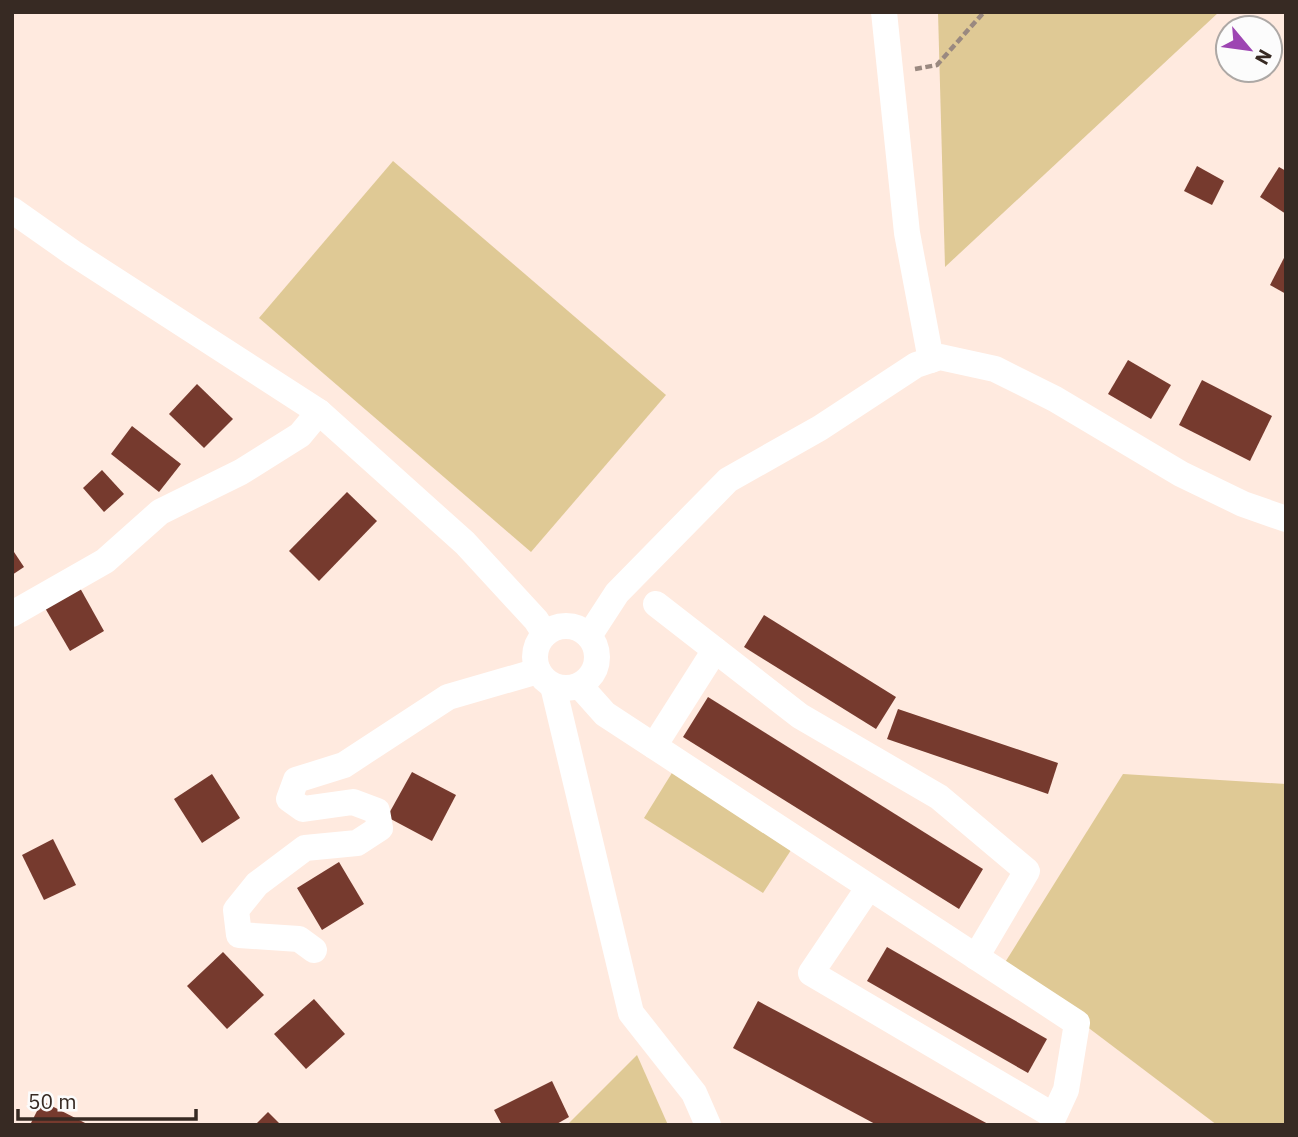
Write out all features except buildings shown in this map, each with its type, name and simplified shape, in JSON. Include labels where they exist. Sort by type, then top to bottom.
[{"type":"street","points":[[884,12],[907,233],[931,360]]},
{"type":"street","points":[[12,210],[73,253],[319,412],[465,543],[536,620],[545,635]]},
{"type":"street","points":[[589,636],[617,593],[728,480],[820,428],[916,365],[940,357],[995,369],[1055,399],[1181,474],[1242,504],[1286,519]]},
{"type":"street","points":[[12,614],[105,561],[160,512],[241,472],[300,435],[319,412]]},
{"type":"street","points":[[656,604],[800,716],[939,797],[1027,871],[976,957]]},
{"type":"street","points":[[314,950],[299,939],[239,935],[236,910],[257,884],[305,848],[357,843],[380,828],[377,811],[353,802],[303,809],[289,799],[296,780],[344,765],[448,697],[545,678],[570,689],[580,686],[588,680],[597,663],[597,654],[589,636],[582,630],[569,626],[553,629],[545,635],[535,651],[545,678],[631,1013],[694,1093],[708,1125]]},
{"type":"street","points":[[654,746],[715,650]]},
{"type":"street","points":[[580,686],[606,714],[1077,1023],[1066,1090],[1054,1116],[811,973],[869,887]]},
{"type":"path","points":[[890,72],[937,65],[984,12]]},
{"type":"shaded area","points":[[938,12],[1219,12],[1214,14],[945,267]]},
{"type":"shaded area","points":[[393,161],[666,395],[531,552],[259,318]]},
{"type":"shaded area","points":[[675,768],[795,844],[763,893],[644,818]]},
{"type":"shaded area","points":[[1123,774],[1286,784],[1286,1125],[1217,1125],[1004,964]]},
{"type":"shaded area","points":[[637,1055],[668,1125],[567,1125]]}]
